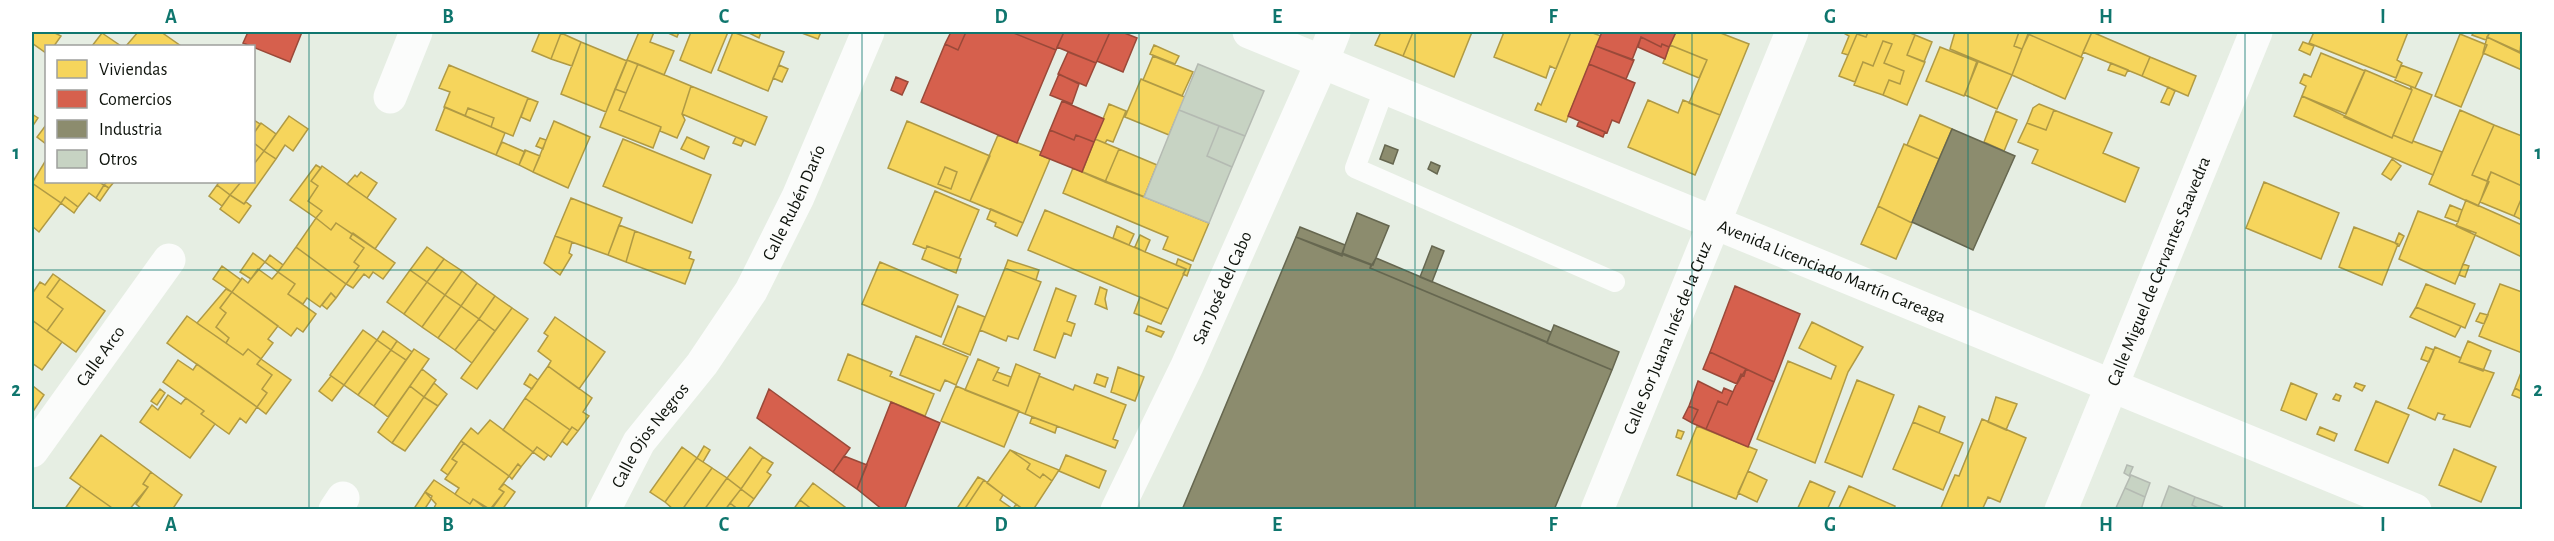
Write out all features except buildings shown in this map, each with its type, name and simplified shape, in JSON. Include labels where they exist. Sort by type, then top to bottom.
[{"type":"street","points":[[390,97],[416,32]]},
{"type":"street","name":"Calle Rubén Darío","points":[[702,364],[750,291],[798,197],[868,32]]},
{"type":"street","name":"Avenida Licenciado Martín Careaga","points":[[1248,32],[1716,221],[2415,510]]},
{"type":"street","name":"San José del Cabo","points":[[1117,510],[1192,355],[1334,32]]},
{"type":"street","name":"Calle Sor Juana Inés de la Cruz","points":[[1597,510],[1792,32]]},
{"type":"street","name":"Calle Miguel de Cervantes Saavedra","points":[[2061,510],[2256,32]]},
{"type":"street","name":"Calle Arco","points":[[32,451],[169,260]]},
{"type":"street","name":"Calle Ojos Negros","points":[[604,510],[639,442],[702,364]]},
{"type":"lane","points":[[1384,87],[1355,168],[1615,282]]}]
